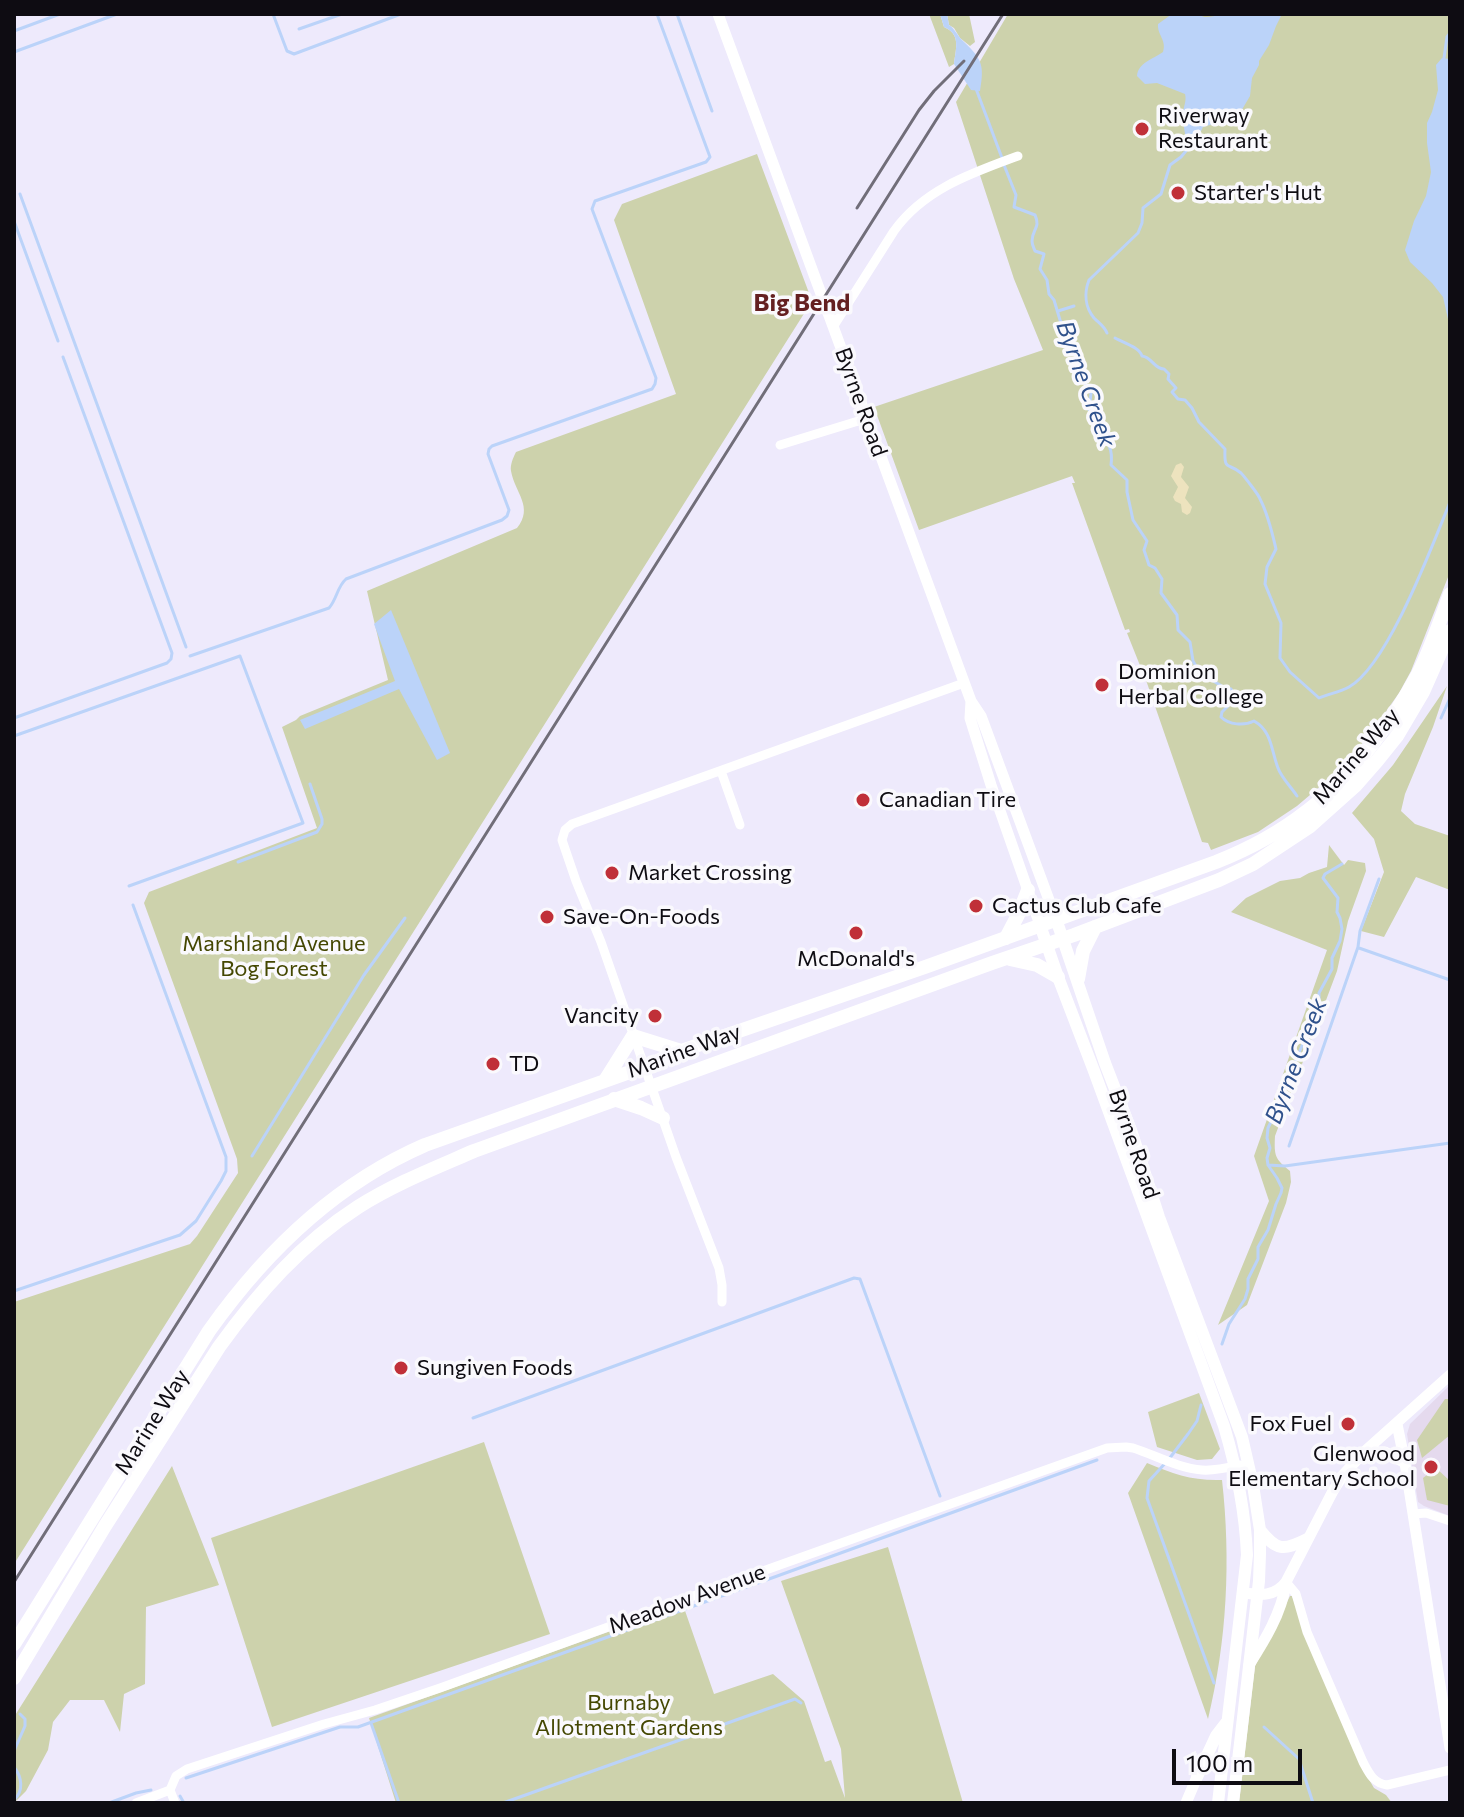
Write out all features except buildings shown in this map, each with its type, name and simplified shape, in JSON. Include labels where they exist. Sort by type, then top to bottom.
[{"type":"main road","name":"Marine Way","points":[[14,1644],[209,1331],[234,1296],[316,1211],[403,1154],[425,1145],[1248,849],[1310,809],[1363,754],[1403,701],[1432,643],[1450,594]]},
{"type":"main road","name":"Marine Way","points":[[14,1678],[105,1526],[219,1347],[249,1307],[294,1257],[357,1208],[399,1184],[474,1151],[1064,939],[1195,890],[1253,864],[1325,813],[1356,785],[1397,736],[1423,692],[1450,631]]},
{"type":"main road","points":[[1006,938],[1028,890]]},
{"type":"main road","name":"Byrne Road","points":[[1056,919],[1159,1217],[1242,1437],[1247,1555],[1218,1803]]},
{"type":"main road","name":"Byrne Road","points":[[1040,925],[1224,1426],[1243,1464],[1260,1530],[1257,1595],[1233,1803]]},
{"type":"main road","points":[[1078,979],[1083,951],[1095,927]]},
{"type":"main road","points":[[1005,958],[1037,965],[1058,977]]},
{"type":"main road","points":[[606,1079],[633,1036],[681,1051]]},
{"type":"main road","points":[[614,1099],[663,1118]]},
{"type":"main road","points":[[1260,1530],[1280,1548],[1307,1539]]},
{"type":"main road","points":[[1197,1777],[1227,1720]]},
{"type":"street","name":"Byrne Road","points":[[718,14],[964,683],[981,716],[1056,919]]},
{"type":"street","points":[[833,327],[902,219],[916,206],[942,188],[1018,156]]},
{"type":"street","points":[[780,445],[868,418]]},
{"type":"street","points":[[722,1302],[719,1268],[576,881],[562,840],[565,830],[572,824],[964,683]]},
{"type":"street","name":"Byrne Road","points":[[971,701],[973,730],[1040,925]]},
{"type":"street","points":[[721,771],[740,825]]},
{"type":"street","points":[[1243,1593],[1257,1595],[1280,1591],[1344,1474],[1364,1452],[1450,1375]]},
{"type":"street","points":[[1397,1424],[1450,1748]]},
{"type":"street","name":"Meadow Avenue","points":[[136,1803],[170,1790],[176,1776],[187,1769],[324,1724],[387,1707],[1107,1448],[1126,1447],[1202,1470],[1243,1464]]},
{"type":"street","points":[[1364,1452],[1385,1452],[1405,1463]]},
{"type":"street","points":[[1413,1514],[1426,1513],[1450,1521]]},
{"type":"street","points":[[1248,1666],[1280,1610],[1286,1582]]},
{"type":"street","points":[[1286,1582],[1296,1594],[1307,1632],[1363,1762],[1376,1781],[1387,1785],[1450,1770]]},
{"type":"street","points":[[1186,1803],[1197,1777]]},
{"type":"street","points":[[170,1790],[175,1803]]},
{"type":"shaded area","name":"Glenwood Elementary School","points":[[1450,1385],[1450,1516],[1418,1502],[1407,1434],[1410,1424]]},
{"type":"green space","points":[[929,14],[940,14],[944,27],[955,38],[954,64],[949,67]]},
{"type":"green space","points":[[947,14],[969,14],[975,42],[970,46],[960,38],[949,25]]},
{"type":"green space","points":[[1008,14],[1450,14],[1450,572],[1411,671],[1368,737],[1330,778],[1297,806],[1258,832],[1211,850],[1208,843],[1202,842],[1127,633],[1129,629],[1125,630],[1072,476],[919,530],[874,407],[1043,350],[1014,279],[956,102]]},
{"type":"green space","name":"Marshland Avenue Bog Forest","points":[[757,154],[812,301],[14,1564],[14,1302],[190,1244],[238,1173],[237,1159],[144,903],[149,892],[317,828],[282,727],[300,716],[388,680],[367,591],[517,528],[524,507],[511,471],[516,452],[676,394],[614,220],[622,204]]},
{"type":"green space","points":[[1447,686],[1401,811],[1415,824],[1450,836],[1450,890],[1416,877],[1384,937],[1361,931],[1384,872],[1374,839],[1352,813],[1393,765]]},
{"type":"green space","points":[[1329,845],[1344,865],[1348,860],[1365,863],[1366,871],[1348,921],[1337,971],[1275,1136],[1276,1156],[1290,1171],[1286,1203],[1247,1305],[1218,1325],[1269,1201],[1254,1156],[1327,950],[1231,912],[1246,898],[1280,881],[1300,878],[1327,867]]},
{"type":"green space","points":[[1199,1393],[1220,1449],[1212,1459],[1197,1460],[1157,1447],[1148,1412]]},
{"type":"green space","points":[[1445,1399],[1450,1399],[1450,1435],[1422,1458],[1417,1440]]},
{"type":"green space","points":[[484,1442],[550,1634],[272,1727],[211,1538]]},
{"type":"green space","points":[[1147,1463],[1183,1476],[1222,1480],[1226,1600],[1208,1719],[1128,1493]]},
{"type":"green space","points":[[172,1466],[219,1585],[146,1607],[145,1684],[124,1694],[120,1732],[104,1700],[70,1700],[53,1722],[48,1750],[26,1791],[14,1803],[14,1717]]},
{"type":"green space","points":[[1436,1468],[1450,1481],[1450,1506],[1427,1500],[1423,1478]]},
{"type":"green space","name":"Burnaby Allotment Gardens","points":[[888,1547],[963,1803],[396,1803],[369,1718],[683,1605],[714,1694],[773,1674],[804,1701],[825,1762],[831,1760],[845,1798],[841,1749],[781,1581]]},
{"type":"green space","points":[[1290,1596],[1360,1764],[1374,1788],[1392,1803],[1239,1803],[1255,1666]]},
{"type":"sand","points":[[1181,463],[1184,467],[1181,477],[1189,487],[1185,498],[1192,507],[1187,515],[1173,497],[1178,487],[1171,476],[1176,465]]},
{"type":"water","points":[[940,14],[947,14],[949,25],[980,62],[980,91],[971,90],[954,64],[955,38],[944,27]]},
{"type":"water","points":[[1172,14],[1208,17],[1219,14],[1282,14],[1259,61],[1252,78],[1250,96],[1240,113],[1203,127],[1193,148],[1187,144],[1184,129],[1185,94],[1157,83],[1145,84],[1137,76],[1143,65],[1163,52],[1158,24]]},
{"type":"water","points":[[1442,58],[1450,59],[1450,328],[1443,297],[1410,262],[1405,250],[1426,196],[1431,172],[1427,123],[1438,90],[1436,65]]},
{"type":"water","points":[[391,610],[450,753],[437,760],[399,689],[305,729],[300,720],[395,681],[374,624]]},
{"type":"waterway","points":[[14,31],[60,14]]},
{"type":"waterway","points":[[14,52],[117,14]]},
{"type":"waterway","points":[[273,14],[287,51],[294,54],[401,14]]},
{"type":"waterway","points":[[299,29],[342,14]]},
{"type":"waterway","points":[[190,656],[329,608],[346,579],[502,520],[509,510],[488,454],[492,446],[652,389],[656,378],[592,209],[595,201],[706,162],[710,157],[657,14]]},
{"type":"waterway","points":[[677,14],[712,111]]},
{"type":"waterway","points":[[1444,58],[1450,33]]},
{"type":"waterway","name":"Byrne Creek","points":[[975,86],[1002,158]]},
{"type":"waterway","points":[[1107,333],[1087,305],[1089,280],[1138,233],[1143,208],[1161,194],[1170,165],[1190,146]]},
{"type":"waterway","name":"Byrne Creek","points":[[1004,165],[1016,195],[1014,207],[1035,215],[1037,223],[1032,242],[1035,251],[1044,254],[1040,269],[1047,280],[1049,294],[1060,320],[1075,344],[1077,371],[1091,393],[1089,410],[1099,411],[1101,416],[1098,430],[1109,446],[1111,465],[1127,480],[1133,520],[1147,541],[1144,550],[1149,565],[1162,579],[1161,593],[1177,615],[1178,630],[1190,642],[1193,661],[1200,673],[1231,689],[1234,694],[1221,717],[1232,723],[1254,721],[1260,725],[1268,736],[1279,771],[1297,796]]},
{"type":"waterway","points":[[20,194],[186,647]]},
{"type":"waterway","points":[[14,221],[58,341]]},
{"type":"waterway","points":[[1058,311],[1074,306]]},
{"type":"waterway","points":[[1115,338],[1135,348],[1169,374],[1168,379],[1176,388],[1172,392],[1192,408],[1199,422],[1225,449],[1226,464],[1241,473],[1259,497],[1276,549],[1267,567],[1265,584],[1281,623],[1280,658],[1290,672],[1319,698],[1349,687],[1364,675],[1379,655],[1407,603],[1450,502]]},
{"type":"waterway","points":[[14,718],[167,663],[172,653],[63,357]]},
{"type":"waterway","points":[[14,736],[240,656],[303,823],[129,886]]},
{"type":"waterway","points":[[1441,718],[1450,698]]},
{"type":"waterway","points":[[238,862],[317,832],[322,819],[310,784]]},
{"type":"waterway","name":"Byrne Creek","points":[[1222,1344],[1229,1324],[1245,1299],[1248,1279],[1258,1259],[1258,1247],[1268,1230],[1281,1193],[1282,1188],[1268,1165],[1268,1128],[1310,1020],[1319,1007],[1319,993],[1332,969],[1332,958],[1340,941],[1342,929],[1337,912],[1338,898],[1323,878],[1342,864]]},
{"type":"waterway","points":[[1289,1146],[1379,879]]},
{"type":"waterway","points":[[14,1291],[180,1235],[196,1221],[226,1171],[226,1157],[133,905]]},
{"type":"waterway","points":[[252,1156],[364,975],[405,918]]},
{"type":"waterway","points":[[1359,948],[1450,980]]},
{"type":"waterway","points":[[1268,1165],[1285,1166],[1450,1143]]},
{"type":"waterway","points":[[473,1418],[854,1278],[860,1279],[940,1496]]},
{"type":"waterway","name":"Byrne Creek","points":[[1201,1405],[1197,1421],[1149,1481],[1147,1498],[1214,1683]]},
{"type":"waterway","points":[[758,1583],[1097,1460]]},
{"type":"waterway","points":[[186,1778],[340,1727],[358,1727],[752,1585]]},
{"type":"waterway","points":[[503,1803],[795,1699],[801,1703]]},
{"type":"waterway","points":[[14,1751],[25,1726],[25,1719],[20,1714]]},
{"type":"waterway","points":[[371,1723],[399,1803]]},
{"type":"waterway","name":"Byrne Creek","points":[[1264,1727],[1299,1759],[1313,1803]]},
{"type":"waterway","points":[[14,1767],[21,1784],[14,1800]]},
{"type":"waterway","points":[[109,1803],[151,1790]]},
{"type":"waterway","points":[[180,1796],[184,1803]]},
{"type":"railway","points":[[14,1582],[1003,14]]},
{"type":"railway","points":[[857,208],[919,110],[964,61]]},
{"type":"place","name":"Riverway Restaurant","points":[[1142,129]]},
{"type":"place","name":"Starter's Hut","points":[[1178,193]]},
{"type":"place","name":"Dominion Herbal College","points":[[1102,685]]},
{"type":"place","name":"Canadian Tire","points":[[863,800]]},
{"type":"place","name":"Market Crossing","points":[[612,873]]},
{"type":"place","name":"Cactus Club Cafe","points":[[976,906]]},
{"type":"place","name":"Save-On-Foods","points":[[547,917]]},
{"type":"place","name":"McDonald's","points":[[856,933]]},
{"type":"place","name":"Vancity","points":[[655,1016]]},
{"type":"place","name":"TD","points":[[493,1064]]},
{"type":"place","name":"Sungiven Foods","points":[[401,1368]]},
{"type":"place","name":"Fox Fuel","points":[[1348,1424]]},
{"type":"place","name":"Glenwood Elementary School","points":[[1431,1467]]},
{"type":"district","name":"Big Bend","points":[[802,303]]}]
